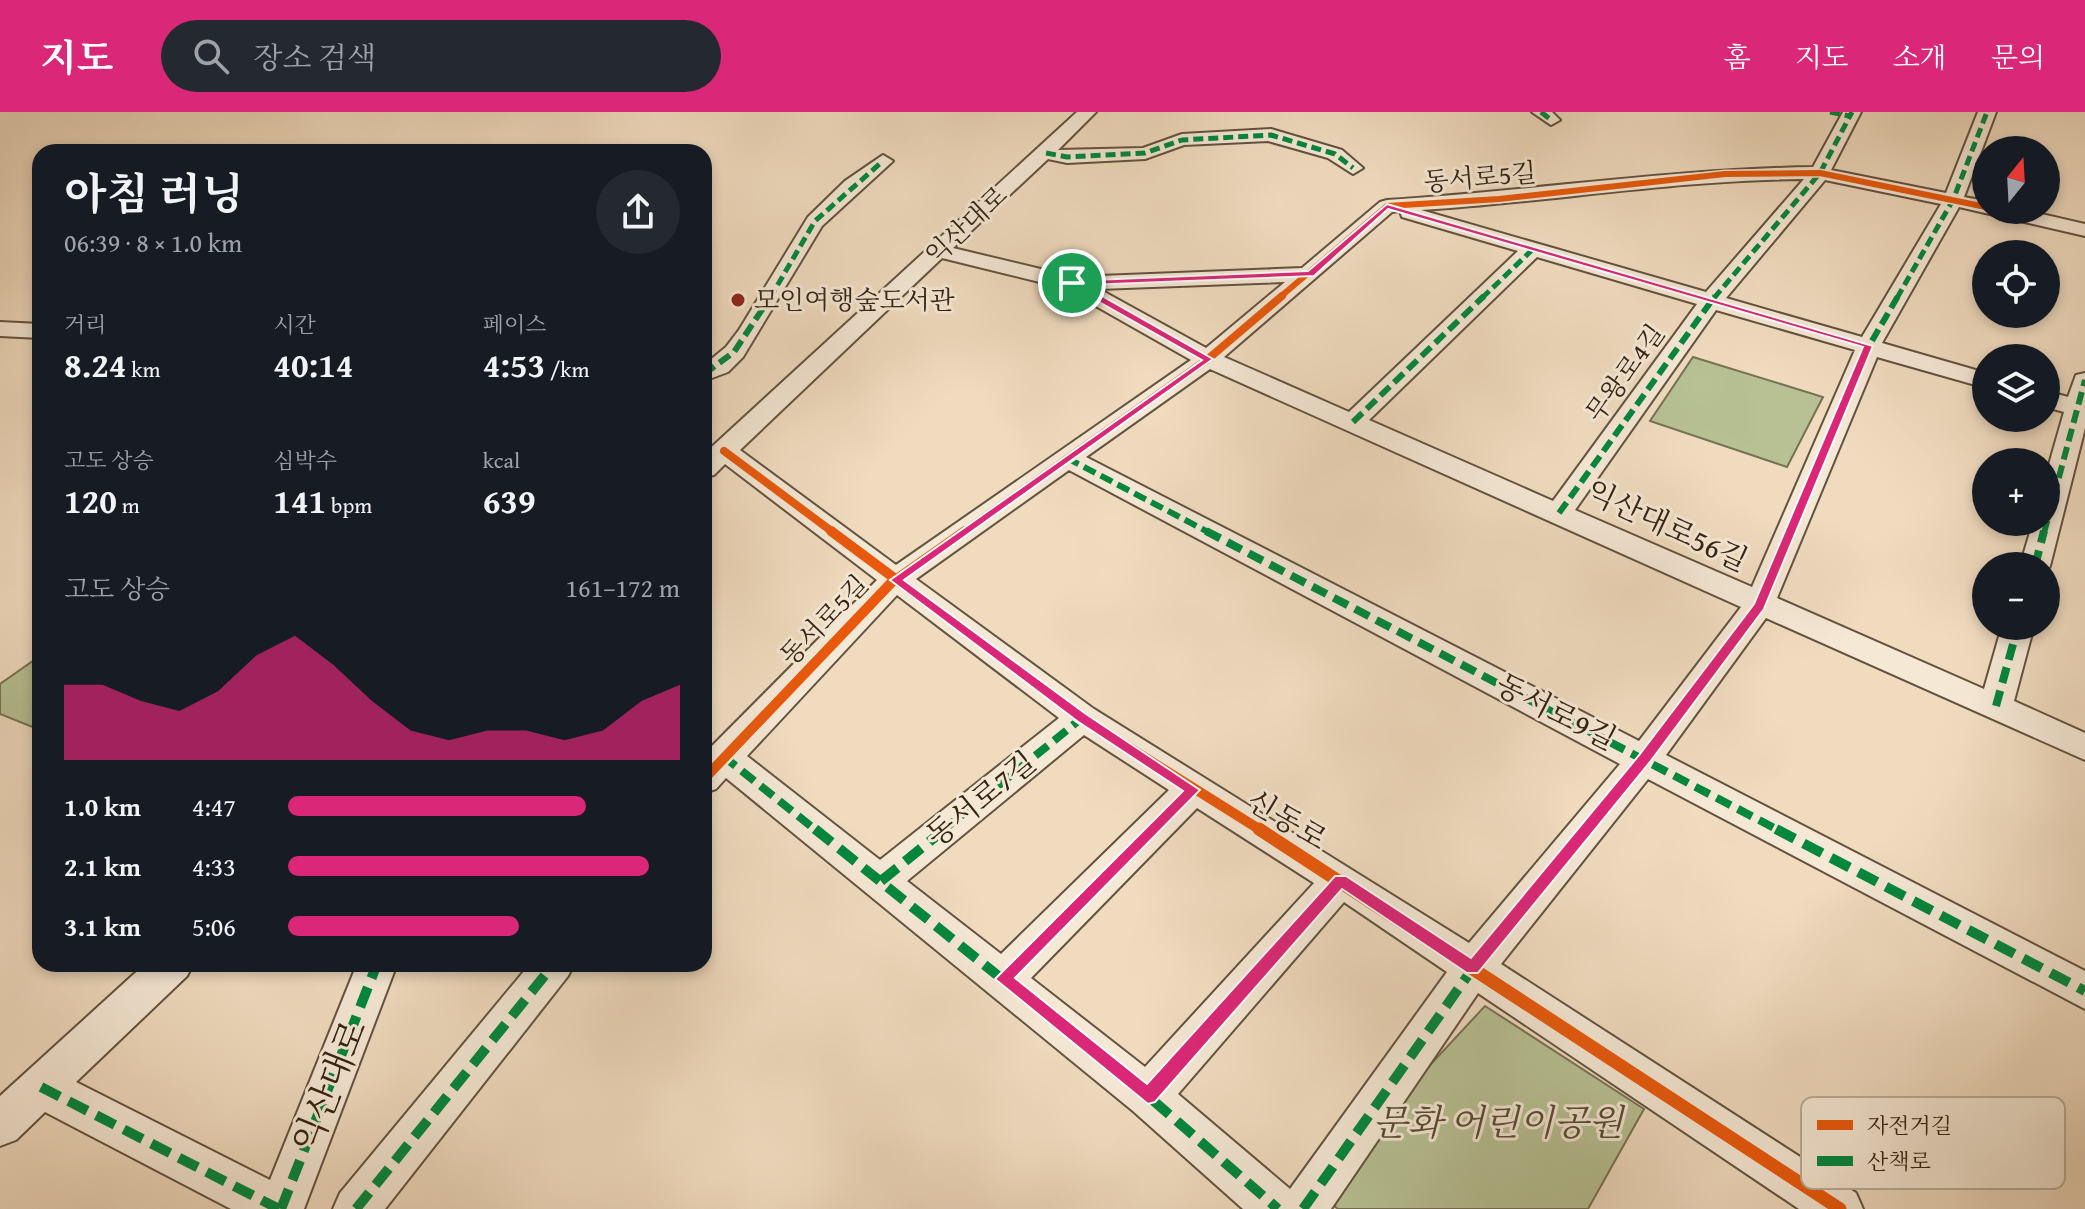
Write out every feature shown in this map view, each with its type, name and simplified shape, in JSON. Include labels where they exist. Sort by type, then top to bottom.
[{"type":"street","name":"익산대로","points":[[716,449],[1046,153],[1087,112]]},
{"type":"street","points":[[1303,1209],[1473,968],[1645,758],[1759,606],[1869,346],[1953,200],[1987,112]]},
{"type":"street","name":"무왕로4길","points":[[1559,513],[1711,301],[1820,173],[1844,113]]},
{"type":"street","points":[[1046,153],[1067,157],[1145,153],[1182,140],[1271,135],[1283,143],[1317,148],[1345,158],[1353,168]]},
{"type":"street","points":[[712,368],[738,349],[806,233],[833,201],[883,161]]},
{"type":"street","name":"동서로5길","points":[[713,768],[896,580],[1208,359],[1387,206],[1499,199],[1725,174],[1820,173],[1972,204]]},
{"type":"street","points":[[1387,206],[1972,377]]},
{"type":"street","points":[[2059,224],[2085,230]]},
{"type":"street","points":[[1353,422],[1533,249]]},
{"type":"street","name":"익산대로56길","points":[[938,251],[1072,283],[1311,274]]},
{"type":"street","name":"익산대로56길","points":[[1072,283],[1208,359],[1559,513],[1759,606],[2085,747]]},
{"type":"street","points":[[0,329],[32,331]]},
{"type":"street","points":[[2039,552],[2081,409],[2085,380]]},
{"type":"street","points":[[2060,403],[2081,409]]},
{"type":"street","name":"신동로","points":[[716,449],[1082,718],[1192,790],[1340,880],[1801,1183]]},
{"type":"street","name":"동서로9길","points":[[1067,458],[2085,991]]},
{"type":"street","points":[[1996,706],[2014,640]]},
{"type":"street","name":"동서로7길","points":[[881,881],[1082,718]]},
{"type":"street","points":[[713,768],[881,881],[1148,1096],[1278,1209]]},
{"type":"street","points":[[1003,979],[1192,790]]},
{"type":"street","points":[[1148,1096],[1340,880]]},
{"type":"street","points":[[0,1125],[164,972]]},
{"type":"street","name":"익산대로","points":[[280,1209],[374,972]]},
{"type":"street","points":[[356,1209],[548,972]]},
{"type":"street","points":[[41,1087],[280,1209]]},
{"type":"street","name":"신동로","points":[[1810,1189],[1840,1209]]},
{"type":"green space","points":[[1693,357],[1823,397],[1787,467],[1650,421]]},
{"type":"green space","points":[[32,662],[32,727],[0,714],[0,684]]},
{"type":"green space","name":"문화 어린이공원","points":[[1485,1006],[1644,1109],[1588,1209],[1338,1209],[1314,1190]]},
{"type":"marked path","points":[[1541,112],[1551,120]]},
{"type":"marked path","points":[[1830,112],[1849,116]]},
{"type":"marked path","points":[[1559,513],[1711,301],[1820,173],[1852,112]]},
{"type":"marked path","points":[[1303,1209],[1473,968],[1645,758],[1759,606],[1869,346],[1953,200],[1987,112]]},
{"type":"marked path","points":[[1046,153],[1067,157],[1145,153],[1182,140],[1271,135],[1291,144],[1335,154],[1353,168]]},
{"type":"marked path","points":[[712,370],[734,352],[748,334],[815,221],[883,161]]},
{"type":"marked path","points":[[1353,422],[1533,249]]},
{"type":"marked path","points":[[2039,552],[2085,380]]},
{"type":"marked path","points":[[1067,458],[2085,991]]},
{"type":"marked path","points":[[1996,706],[2014,640]]},
{"type":"marked path","points":[[881,881],[1082,718]]},
{"type":"marked path","points":[[723,756],[1148,1096],[1278,1209]]},
{"type":"marked path","points":[[1003,979],[1192,790]]},
{"type":"marked path","points":[[1148,1096],[1340,880]]},
{"type":"marked path","points":[[281,1209],[374,972]]},
{"type":"marked path","points":[[356,1209],[548,972]]},
{"type":"marked path","points":[[41,1087],[279,1209]]},
{"type":"cycle path","points":[[712,771],[891,583],[1208,359],[1387,206],[1499,199],[1725,174],[1820,173],[1972,204]]},
{"type":"cycle path","points":[[724,451],[1082,718],[1340,880],[1801,1183]]},
{"type":"cycle path","points":[[1810,1189],[1840,1209]]},
{"type":"place","name":"모인여행숲도서관","points":[[738,300]]},
{"type":"route","points":[[1387,206],[1869,346],[1759,606],[1645,758],[1473,968],[1340,880],[1148,1096],[1003,979],[1192,790],[1082,718],[896,580],[1208,359],[1072,283],[1311,274],[1387,206]]}]
